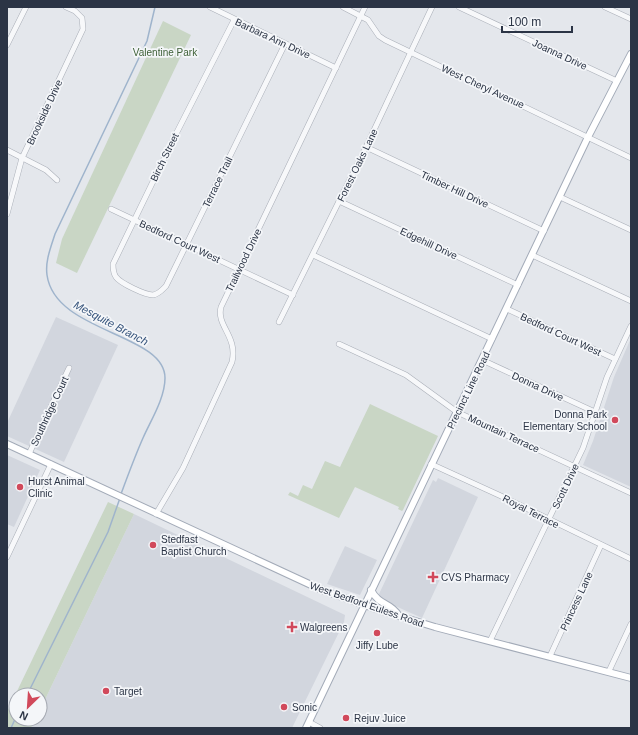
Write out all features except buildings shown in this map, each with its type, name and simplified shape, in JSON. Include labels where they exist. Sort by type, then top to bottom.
[{"type":"main road","name":"Precinct Line Road","points":[[307,725],[588,137],[631,54]]},
{"type":"main road","name":"West Bedford Euless Road","points":[[7,444],[297,580],[364,605],[435,627],[609,671],[631,678]]},
{"type":"main road","points":[[371,590],[376,600],[394,608],[398,616]]},
{"type":"street","points":[[7,45],[26,7]]},
{"type":"street","name":"Brookside Drive","points":[[7,214],[22,158],[83,29],[82,18],[79,14],[66,7]]},
{"type":"street","name":"Barbara Ann Drive","points":[[210,7],[234,20],[336,68]]},
{"type":"street","name":"West Cheryl Avenue","points":[[343,7],[361,15],[372,23],[379,36],[631,158]]},
{"type":"street","name":"Trailwood Drive","points":[[156,514],[189,456],[232,362],[234,347],[220,312],[239,269],[365,7]]},
{"type":"street","name":"Forest Oaks Lane","points":[[279,322],[366,147],[432,7]]},
{"type":"street","name":"Joanna Drive","points":[[459,7],[617,81]]},
{"type":"street","points":[[605,7],[631,19]]},
{"type":"street","name":"Birch Street","points":[[134,288],[116,277],[113,271],[113,264],[234,20]]},
{"type":"street","name":"Terrace Trail","points":[[134,288],[152,295],[160,293],[166,286],[284,44]]},
{"type":"street","name":"Timber Hill Drive","points":[[366,147],[544,231]]},
{"type":"street","points":[[7,150],[50,172],[57,180]]},
{"type":"street","points":[[560,197],[631,230]]},
{"type":"street","name":"Edgehill Drive","points":[[339,200],[518,285]]},
{"type":"street","name":"Bedford Court West","points":[[111,209],[293,295]]},
{"type":"street","points":[[313,255],[492,339]]},
{"type":"street","points":[[532,255],[631,301]]},
{"type":"street","name":"Bedford Court West","points":[[507,309],[616,359]]},
{"type":"street","name":"Scott Drive","points":[[490,641],[575,467],[587,439],[595,412],[616,359],[631,326]]},
{"type":"street","name":"Mountain Terrace","points":[[339,344],[406,375],[457,412],[631,493]]},
{"type":"street","name":"Donna Drive","points":[[482,360],[595,412]]},
{"type":"street","name":"Southridge Court","points":[[29,454],[69,368]]},
{"type":"street","points":[[7,557],[51,464]]},
{"type":"street","name":"Royal Terrace","points":[[431,464],[631,559]]},
{"type":"street","name":"Princess Lane","points":[[550,656],[601,545]]},
{"type":"street","points":[[609,671],[631,624]]},
{"type":"street","points":[[307,725],[320,728]]},
{"type":"shaded area","points":[[56,317],[118,345],[64,462],[7,436],[7,423]]},
{"type":"shaded area","name":"Donna Park Elementary School","points":[[631,338],[631,487],[583,465],[593,441],[614,377]]},
{"type":"shaded area","points":[[7,455],[40,470],[14,527],[7,524]]},
{"type":"shaded area","points":[[438,478],[478,497],[422,618],[382,600],[379,594],[433,480],[436,482]]},
{"type":"shaded area","points":[[134,514],[345,615],[344,622],[292,728],[31,728],[48,727],[48,693]]},
{"type":"shaded area","points":[[345,546],[377,560],[360,595],[327,584]]},
{"type":"green space","name":"Valentine Park","points":[[163,21],[191,35],[77,273],[56,263],[62,239]]},
{"type":"green space","points":[[370,404],[438,436],[403,510],[402,511],[398,509],[399,507],[355,487],[339,518],[288,495],[290,492],[298,496],[303,485],[312,489],[325,461],[340,467]]},
{"type":"green space","points":[[108,502],[134,514],[48,693],[48,687],[19,687]]},
{"type":"green space","points":[[8,710],[8,727],[31,728],[7,728]]},
{"type":"waterway","name":"Mesquite Branch","points":[[121,494],[137,452],[157,409],[163,393],[165,378],[160,363],[148,351],[88,321],[69,309],[54,294],[47,275],[47,265],[55,234],[147,41],[155,7]]},
{"type":"waterway","name":"Mesquite Branch","points":[[31,687],[108,532],[120,498]]},
{"type":"place","name":"Donna Park Elementary School","points":[[615,420]]},
{"type":"place","name":"Hurst Animal Clinic","points":[[20,487]]},
{"type":"place","name":"Stedfast Baptist Church","points":[[153,545]]},
{"type":"place","name":"CVS Pharmacy","points":[[433,577]]},
{"type":"place","name":"Walgreens","points":[[292,627]]},
{"type":"place","name":"Jiffy Lube","points":[[377,633]]},
{"type":"place","name":"Target","points":[[106,691]]},
{"type":"place","name":"Sonic","points":[[284,707]]},
{"type":"place","name":"Rejuv Juice","points":[[346,718]]}]
